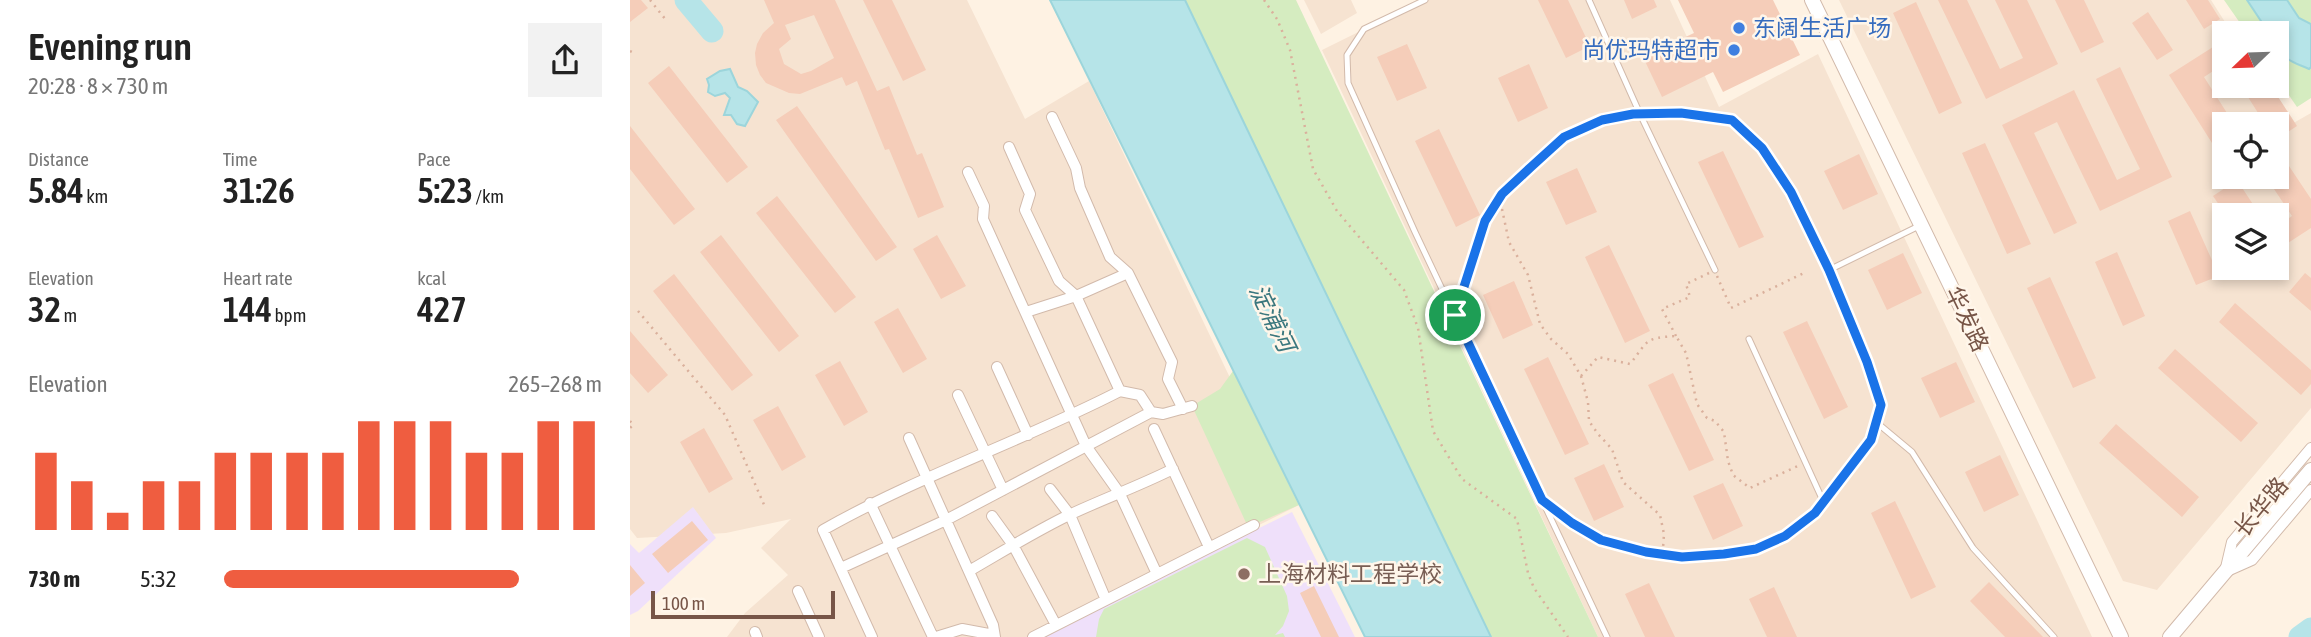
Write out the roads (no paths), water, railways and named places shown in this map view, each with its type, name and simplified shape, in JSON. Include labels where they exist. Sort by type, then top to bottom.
[{"type":"street","name":"华发路","points":[[1812,0],[2121,637]]},
{"type":"street","points":[[841,568],[946,520],[1151,412],[1163,414],[1188,407],[1168,379],[1172,362],[1128,273],[1111,257],[1080,188],[1076,168],[1052,117]]},
{"type":"street","points":[[1009,147],[1030,194],[1025,210],[1059,281],[1076,296],[1120,391]]},
{"type":"street","points":[[968,172],[984,206],[984,219],[1086,446],[1120,494],[1157,574]]},
{"type":"street","points":[[1026,312],[1076,296],[1128,273]]},
{"type":"street","points":[[997,367],[1028,435]]},
{"type":"street","points":[[872,637],[824,530],[870,503],[986,454],[1120,391],[1140,394],[1151,412]]},
{"type":"street","points":[[958,395],[1003,490]]},
{"type":"street","points":[[1154,429],[1209,547]]},
{"type":"street","points":[[870,503],[934,637],[962,629],[995,636],[993,625],[909,438]]},
{"type":"street","name":"长华路","points":[[2225,572],[2232,542],[2311,448]]},
{"type":"street","points":[[969,571],[1070,515],[1173,469]]},
{"type":"street","name":"长华路","points":[[2170,637],[2311,470]]},
{"type":"street","points":[[1050,488],[1070,515],[1106,600]]},
{"type":"street","name":"长华路","points":[[2225,572],[2252,560],[2311,490]]},
{"type":"street","points":[[992,516],[1013,545],[1056,625]]},
{"type":"street","points":[[1033,637],[1254,524]]},
{"type":"street","points":[[798,591],[820,637]]},
{"type":"lane","points":[[1425,0],[1364,29],[1347,55],[1348,83],[1607,637]]},
{"type":"lane","points":[[1588,0],[1715,270]]},
{"type":"lane","points":[[1455,315],[1485,221],[1502,194],[1564,137],[1602,120],[1640,114],[1681,113],[1732,120],[1762,148],[1791,192],[1829,270],[1867,362],[1881,405],[1871,440],[1815,513],[1785,536],[1756,549],[1693,556],[1646,552],[1601,540],[1572,523],[1542,500]]},
{"type":"lane","points":[[1829,270],[1921,225]]},
{"type":"lane","points":[[1748,339],[1824,503]]},
{"type":"lane","points":[[1876,422],[1912,452],[1973,548],[2054,637]]},
{"type":"water","name":"淀浦河","points":[[1050,0],[1185,0],[1491,637],[1365,637]]},
{"type":"water","points":[[2247,0],[2287,0],[2299,18],[2311,24],[2311,67],[2309,69],[2289,60],[2289,21],[2261,21]]},
{"type":"water","points":[[730,69],[738,87],[747,91],[758,102],[745,126],[737,124],[731,115],[724,115],[730,98],[725,93],[715,96],[708,92],[707,79],[720,71]]},
{"type":"waterway","points":[[686,0],[712,31]]},
{"type":"waterway","points":[[2300,637],[2311,629]]},
{"type":"place","name":"东阔生活广场","points":[[1739,28]]},
{"type":"place","name":"尚优玛特超市","points":[[1734,50]]},
{"type":"place","name":"上海材料工程学校","points":[[1244,574]]}]
